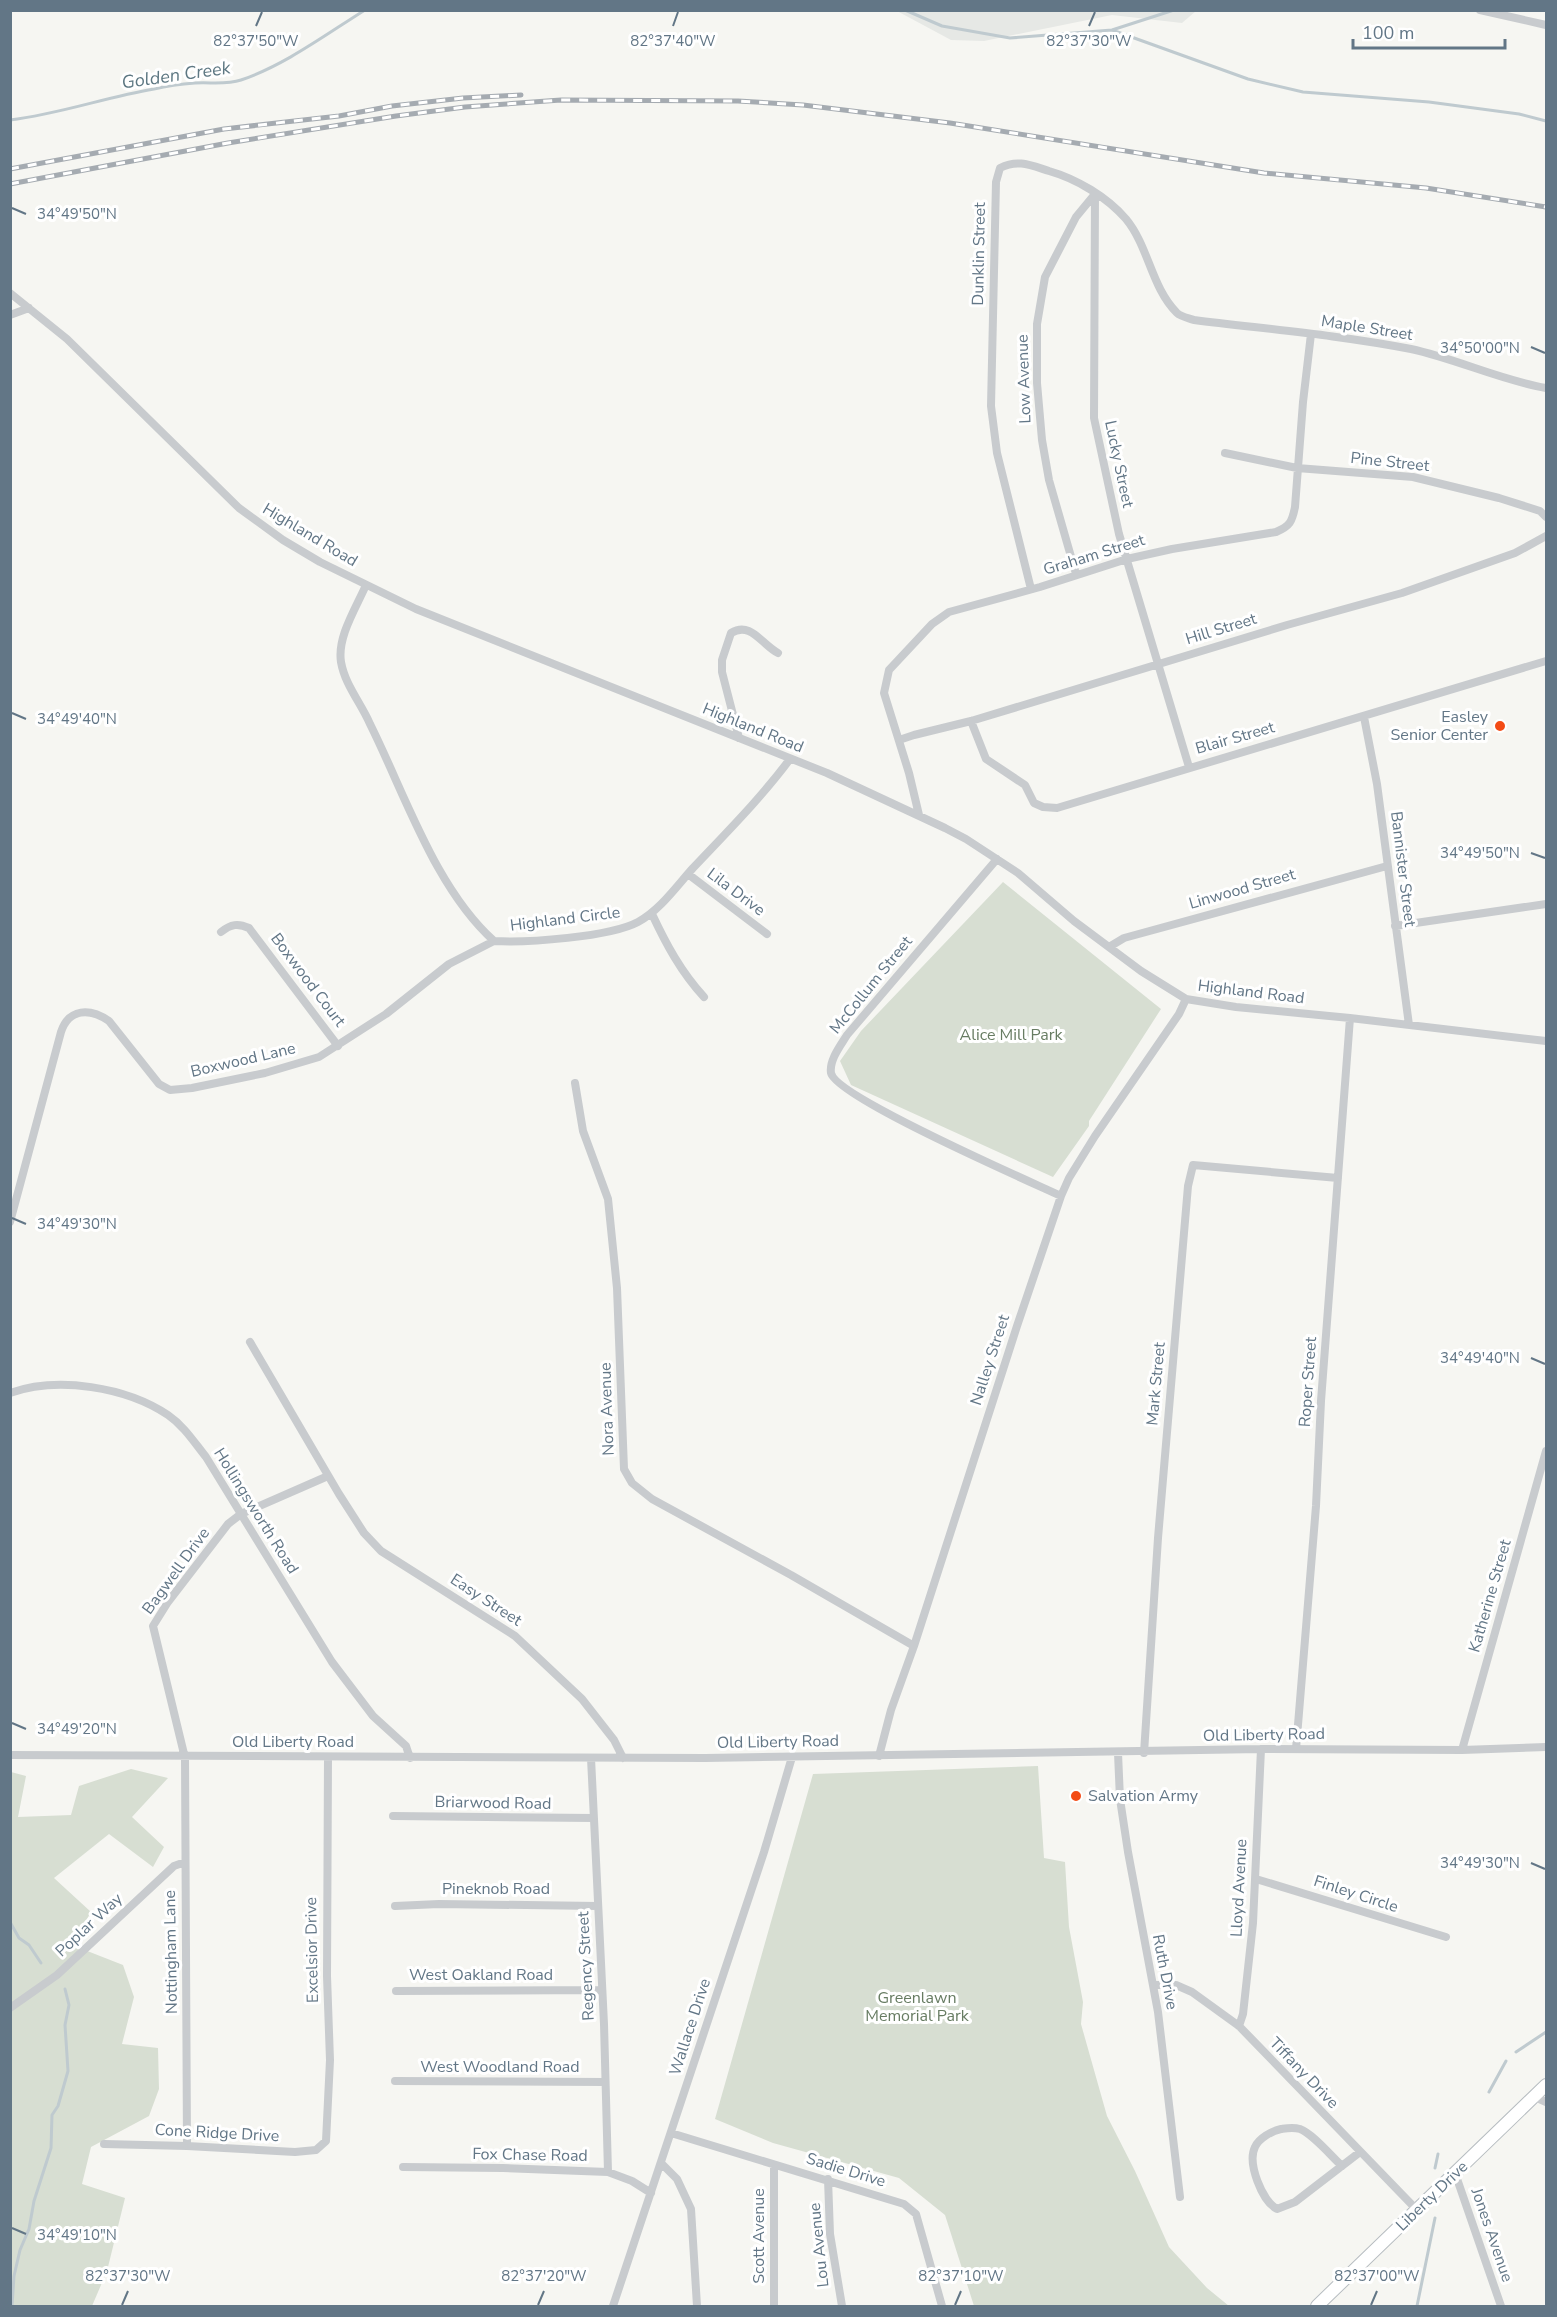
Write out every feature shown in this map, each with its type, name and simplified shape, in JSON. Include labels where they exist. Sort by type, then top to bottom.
[{"type":"main road","name":"Liberty Drive","points":[[1317,2307],[1455,2173],[1541,2099],[1546,2085]]},
{"type":"street","points":[[1480,10],[1546,25]]},
{"type":"street","name":"Dunklin Street","points":[[1031,589],[997,453],[991,406],[996,182],[1000,168],[1012,162],[1024,164],[1079,182],[1095,193],[1127,220],[1148,259],[1156,283],[1178,314]]},
{"type":"street","name":"Lucky Street","points":[[1095,193],[1094,418],[1107,484],[1127,559],[1190,767]]},
{"type":"street","name":"Low Avenue","points":[[1076,574],[1049,480],[1042,440],[1037,383],[1037,324],[1045,277],[1076,217],[1095,193]]},
{"type":"street","name":"Highland Road","points":[[10,293],[67,339],[239,508],[292,546],[416,609],[739,738],[919,815],[997,858],[1141,971],[1186,999],[1236,1007],[1350,1017],[1546,1041]]},
{"type":"street","points":[[10,315],[29,308]]},
{"type":"street","name":"Maple Street","points":[[1178,314],[1194,320],[1355,340],[1437,355],[1487,373],[1546,388]]},
{"type":"street","name":"Graham Street","points":[[919,815],[884,693],[889,670],[921,634],[949,612],[1127,559],[1172,549],[1276,532],[1287,527],[1292,522],[1295,507],[1311,334]]},
{"type":"street","name":"Pine Street","points":[[1225,453],[1298,468],[1413,477],[1499,498],[1540,511],[1546,517]]},
{"type":"street","name":"Hill Street","points":[[899,740],[971,722],[1158,663],[1402,592],[1515,552],[1546,536]]},
{"type":"street","name":"Highland Circle","points":[[366,585],[342,644],[341,660],[345,679],[369,722],[420,833],[467,912],[494,941],[514,942],[622,929],[652,914],[772,783],[790,759]]},
{"type":"street","points":[[739,738],[722,672],[722,660],[731,633],[745,628],[761,640],[766,647],[778,653]]},
{"type":"street","name":"Blair Street","points":[[971,722],[986,759],[1026,785],[1034,803],[1043,807],[1057,808],[1546,661]]},
{"type":"street","name":"Bannister Street","points":[[1364,717],[1377,784],[1409,1025]]},
{"type":"street","name":"McCollum Street","points":[[997,858],[847,1035],[832,1060],[831,1072],[836,1082],[871,1105],[1061,1196]]},
{"type":"street","name":"Linwood Street","points":[[1109,947],[1124,938],[1387,866]]},
{"type":"street","name":"Lila Drive","points":[[688,874],[766,934]]},
{"type":"street","points":[[1395,926],[1546,904]]},
{"type":"street","points":[[652,914],[667,946],[691,983],[704,997]]},
{"type":"street","name":"Boxwood Court","points":[[222,932],[229,925],[241,924],[249,928],[339,1046]]},
{"type":"street","name":"Boxwood Lane","points":[[10,1222],[61,1032],[69,1017],[80,1012],[99,1014],[109,1021],[159,1084],[170,1090],[192,1088],[265,1073],[319,1057],[387,1014],[449,964],[494,941]]},
{"type":"street","name":"Nalley Street","points":[[879,1756],[891,1710],[914,1647],[1061,1196],[1069,1178],[1095,1136],[1179,1014],[1186,999]]},
{"type":"street","name":"Roper Street","points":[[1296,1749],[1316,1506],[1321,1401],[1350,1017]]},
{"type":"street","name":"Nora Avenue","points":[[575,1083],[583,1131],[608,1199],[617,1288],[624,1469],[632,1483],[652,1499],[791,1575],[914,1647]]},
{"type":"street","name":"Mark Street","points":[[1144,1753],[1165,1446],[1188,1186],[1193,1165],[1338,1178]]},
{"type":"street","name":"Easy Street","points":[[250,1342],[364,1533],[381,1551],[515,1636],[582,1699],[614,1740],[623,1758]]},
{"type":"street","name":"Hollingsworth Road","points":[[10,1393],[27,1387],[50,1384],[94,1388],[139,1400],[168,1415],[183,1428],[206,1457],[332,1662],[373,1716],[406,1746],[410,1758]]},
{"type":"street","name":"Katherine Street","points":[[1462,1750],[1546,1450]]},
{"type":"street","points":[[241,1514],[328,1476]]},
{"type":"street","name":"Bagwell Drive","points":[[185,1758],[153,1626],[168,1602],[221,1533],[241,1514]]},
{"type":"street","name":"Old Liberty Road","points":[[10,1755],[185,1758],[623,1758],[1144,1753],[1261,1749],[1462,1750],[1546,1747]]},
{"type":"street","name":"Lloyd Avenue","points":[[1239,2026],[1243,2014],[1248,1974],[1256,1879],[1261,1749]]},
{"type":"street","name":"Ruth Drive","points":[[1118,1753],[1120,1799],[1160,2023],[1180,2198]]},
{"type":"street","name":"Excelsior Drive","points":[[326,2141],[330,2060],[327,1976],[328,1757]]},
{"type":"street","name":"Wallace Drive","points":[[614,2307],[737,1927],[764,1852],[792,1757]]},
{"type":"street","name":"Nottingham Lane","points":[[185,1758],[187,2146]]},
{"type":"street","name":"Regency Street","points":[[591,1758],[608,2172]]},
{"type":"street","name":"Briarwood Road","points":[[393,1816],[594,1818]]},
{"type":"street","name":"Poplar Way","points":[[10,2008],[57,1974],[174,1866],[185,1862]]},
{"type":"street","name":"Finley Circle","points":[[1256,1879],[1446,1937]]},
{"type":"street","name":"Pineknob Road","points":[[395,1906],[544,1904],[598,1906]]},
{"type":"street","name":"Tiffany Drive","points":[[1153,1985],[1176,1985],[1192,1992],[1239,2026],[1417,2210]]},
{"type":"street","name":"West Oakland Road","points":[[396,1990],[601,1990]]},
{"type":"street","name":"West Woodland Road","points":[[395,2081],[605,2082]]},
{"type":"street","points":[[1342,2166],[1302,2130],[1293,2127],[1276,2130],[1264,2138],[1255,2145],[1252,2156],[1257,2180],[1270,2205],[1277,2209],[1295,2202],[1342,2166],[1360,2152]]},
{"type":"street","name":"Sadie Drive","points":[[671,2133],[828,2179],[911,2208],[916,2214],[942,2307]]},
{"type":"street","name":"Cone Ridge Drive","points":[[104,2144],[295,2152],[316,2150],[326,2141]]},
{"type":"street","points":[[661,2163],[677,2179],[691,2209],[697,2307]]},
{"type":"street","name":"Scott Avenue","points":[[774,2165],[774,2307]]},
{"type":"street","name":"Fox Chase Road","points":[[403,2167],[608,2172],[632,2181],[651,2193]]},
{"type":"street","name":"Jones Avenue","points":[[1455,2173],[1501,2307]]},
{"type":"street","name":"Lou Avenue","points":[[828,2179],[830,2234],[842,2307]]},
{"type":"shaded area","points":[[1196,10],[1182,23],[1112,15],[984,41],[951,40],[897,11]]},
{"type":"green space","name":"Alice Mill Park","points":[[1003,882],[1161,1009],[1089,1121],[1089,1126],[1053,1177],[851,1085],[840,1061],[861,1031]]},
{"type":"green space","name":"Greenlawn Memorial Park","points":[[1038,1766],[1044,1858],[1065,1862],[1069,1927],[1083,2002],[1081,2024],[1107,2116],[1169,2247],[1207,2288],[1229,2306],[974,2306],[945,2215],[899,2178],[773,2143],[715,2119],[813,1774]]},
{"type":"green space","points":[[131,1769],[168,1778],[132,1817],[164,1847],[153,1867],[109,1834],[54,1878],[91,1912],[72,1945],[123,1965],[134,1997],[122,2044],[158,2048],[159,2089],[149,2116],[91,2147],[82,2184],[125,2198],[107,2271],[92,2306],[11,2306],[11,1772],[26,1776],[18,1817],[71,1815],[79,1786]]},
{"type":"waterway","name":"Golden Creek","points":[[10,120],[47,114],[164,87],[241,80],[289,58],[365,10]]},
{"type":"waterway","points":[[905,10],[942,26],[1010,38],[1112,30],[1174,10]]},
{"type":"waterway","points":[[1112,30],[1248,79],[1303,92],[1429,102],[1519,114],[1546,121]]},
{"type":"waterway","points":[[10,1922],[19,1938],[29,1945],[41,1963]]},
{"type":"waterway","points":[[12,2306],[14,2276],[20,2250],[29,2229],[34,2201],[51,2148],[52,2115],[58,2106],[68,2071],[65,2025],[69,2005],[65,1989]]},
{"type":"waterway","points":[[1516,2052],[1546,2032]]},
{"type":"waterway","points":[[1489,2092],[1506,2061]]},
{"type":"waterway","points":[[1435,2168],[1438,2154]]},
{"type":"waterway","points":[[1417,2306],[1435,2218]]},
{"type":"railway","points":[[10,169],[224,129],[339,116],[392,106],[463,98],[521,95]]},
{"type":"railway","points":[[10,184],[228,143],[465,107],[561,100],[738,101],[803,105],[950,123],[1264,173],[1426,188],[1546,207]]},
{"type":"place","name":"Easley Senior Center","points":[[1500,726]]},
{"type":"place","name":"Salvation Army","points":[[1076,1796]]}]
